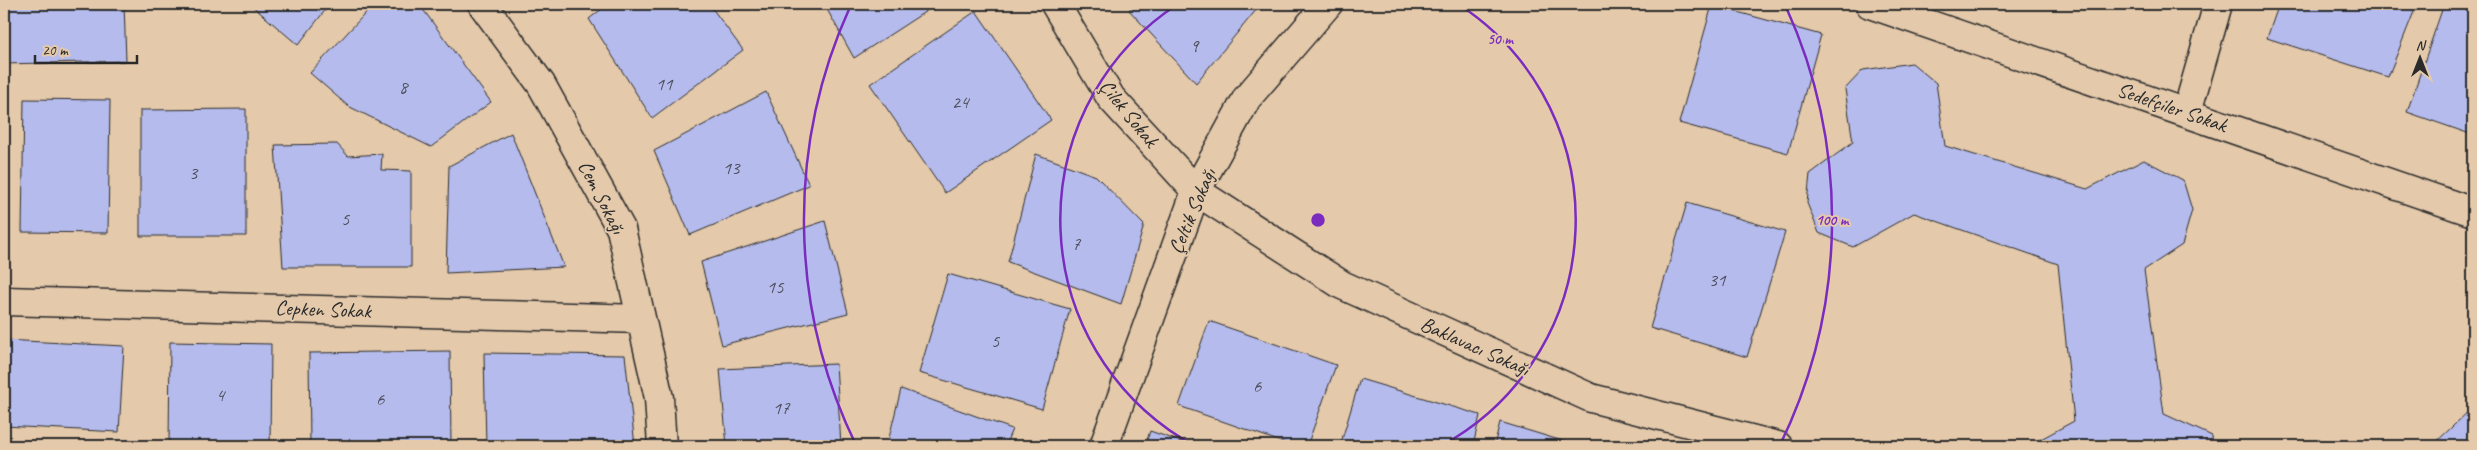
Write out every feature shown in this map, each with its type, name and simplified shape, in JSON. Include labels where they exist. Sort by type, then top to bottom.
[{"type":"street","name":"Cem Sokağı","points":[[482,4],[541,84],[621,229],[659,398],[662,446]]},
{"type":"street","name":"Çilek Sokak","points":[[1055,4],[1111,98],[1196,191]]},
{"type":"street","name":"Çeltik Sokağı","points":[[1104,446],[1196,191],[1247,98],[1328,4]]},
{"type":"street","name":"Sedefçiler Sokak","points":[[1870,4],[2473,212]]},
{"type":"street","points":[[2187,112],[2218,4]]},
{"type":"street","name":"Baklavacı Sokağı","points":[[1196,191],[1342,285],[1591,398],[1778,446]]},
{"type":"street","name":"Cepken Sokak","points":[[4,301],[641,319]]},
{"type":"building","points":[[4,4],[124,4],[126,61],[4,64]]},
{"type":"building","points":[[250,4],[330,4],[298,45]]},
{"type":"building","points":[[374,4],[419,4],[491,102],[431,147],[348,106],[310,73]]},
{"type":"building","points":[[608,4],[709,4],[743,50],[652,118],[589,19]]},
{"type":"building","points":[[824,4],[937,4],[854,58]]},
{"type":"building","points":[[1135,4],[1261,4],[1196,83],[1129,10]]},
{"type":"building","points":[[2279,4],[2417,4],[2388,77],[2267,38]]},
{"type":"building","points":[[2444,4],[2473,4],[2473,135],[2407,112]]},
{"type":"building","points":[[1712,5],[1821,35],[1788,153],[1679,123]]},
{"type":"building","points":[[976,11],[1051,120],[945,193],[870,84]]},
{"type":"building","points":[[1912,63],[1936,83],[1945,146],[2087,189],[2144,160],[2183,180],[2192,210],[2182,245],[2144,270],[2164,414],[2212,436],[2213,446],[2028,446],[2074,421],[2058,264],[1914,213],[1853,247],[1819,233],[1807,203],[1810,174],[1853,142],[1845,89],[1863,70]]},
{"type":"building","points":[[766,92],[809,185],[690,235],[654,151]]},
{"type":"building","points":[[24,99],[110,100],[108,233],[22,232]]},
{"type":"building","points":[[246,109],[246,236],[140,236],[140,110]]},
{"type":"building","points":[[511,133],[564,267],[446,273],[449,166]]},
{"type":"building","points":[[337,144],[348,156],[382,154],[381,170],[411,171],[411,267],[283,267],[275,145]]},
{"type":"building","points":[[1036,154],[1096,176],[1144,225],[1121,304],[1008,262]]},
{"type":"building","points":[[1687,203],[1785,232],[1747,357],[1650,328]]},
{"type":"building","points":[[825,221],[848,313],[722,345],[701,262]]},
{"type":"building","points":[[948,274],[1070,309],[1042,409],[919,373]]},
{"type":"building","points":[[1209,321],[1336,365],[1307,446],[1293,446],[1179,406]]},
{"type":"building","points":[[4,340],[124,346],[119,432],[4,426]]},
{"type":"building","points":[[170,342],[271,344],[270,446],[169,446]]},
{"type":"building","points":[[450,351],[451,446],[310,446],[309,353]]},
{"type":"building","points":[[484,353],[625,355],[635,446],[486,446]]},
{"type":"building","points":[[836,364],[841,446],[727,446],[720,369]]},
{"type":"building","points":[[1360,379],[1480,415],[1473,446],[1340,446]]},
{"type":"building","points":[[901,389],[1012,429],[1005,446],[887,446]]},
{"type":"building","points":[[2473,407],[2473,446],[2432,446]]},
{"type":"building","points":[[1500,422],[1579,446],[1494,446]]},
{"type":"building","points":[[1150,431],[1193,446],[1145,446]]}]
